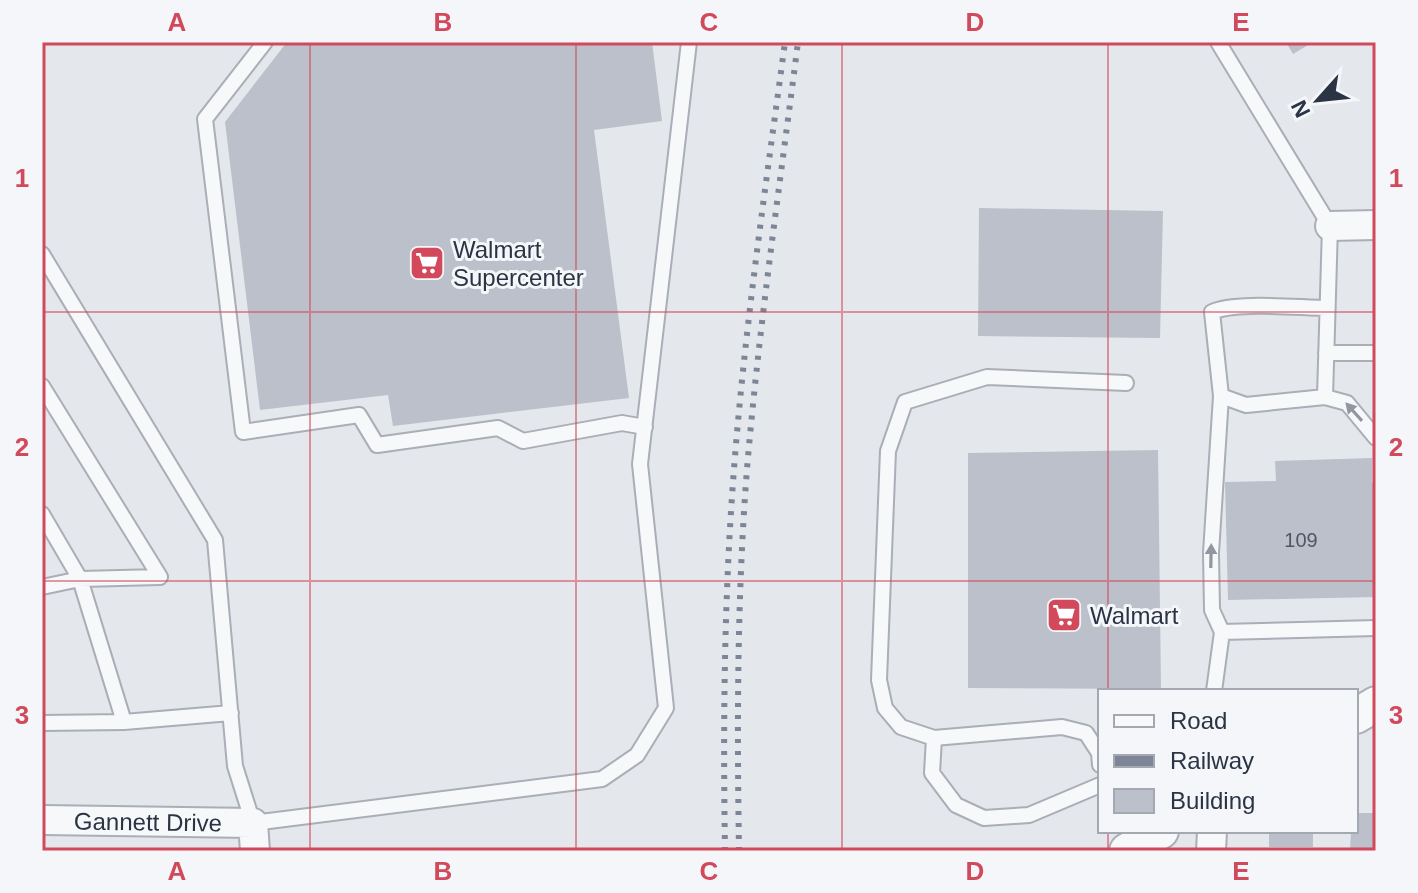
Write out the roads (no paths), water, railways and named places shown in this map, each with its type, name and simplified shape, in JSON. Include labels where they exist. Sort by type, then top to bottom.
[{"type":"street","points":[[1330,226],[1376,225]]},
{"type":"street","points":[[1358,715],[1376,704]]},
{"type":"street","name":"Gannett Drive","points":[[42,820],[254,837]]},
{"type":"lane","points":[[265,42],[205,119],[243,432],[359,415],[377,445],[498,428],[523,441],[622,423],[645,427]]},
{"type":"lane","points":[[42,254],[215,540],[235,766],[254,837],[602,779],[637,755],[666,708],[640,464],[689,42]]},
{"type":"lane","points":[[1218,42],[1330,226],[1325,397]]},
{"type":"lane","points":[[1214,689],[1222,632],[1212,610],[1211,553],[1221,396],[1212,312],[1219,308],[1238,307],[1327,308]]},
{"type":"lane","points":[[1326,353],[1376,353]]},
{"type":"lane","points":[[1098,751],[1086,733],[1062,727],[934,738],[901,727],[885,708],[879,680],[888,451],[905,402],[987,377],[1126,383]]},
{"type":"lane","points":[[42,386],[160,577],[80,579],[42,587]]},
{"type":"lane","points":[[1221,396],[1246,405],[1325,397],[1347,403],[1376,438]]},
{"type":"lane","points":[[42,514],[80,579],[124,722]]},
{"type":"lane","points":[[1222,632],[1376,628]]},
{"type":"lane","points":[[42,723],[124,722],[231,713]]},
{"type":"lane","points":[[934,738],[932,773],[956,805],[984,818],[1029,815],[1098,786]]},
{"type":"railway","points":[[725,851],[725,660],[734,469],[750,308],[785,42]]},
{"type":"railway","points":[[739,851],[738,660],[747,469],[798,42]]},
{"type":"place","name":"Walmart Supercenter","points":[[427,263]]},
{"type":"place","name":"Walmart","points":[[1064,615]]}]
